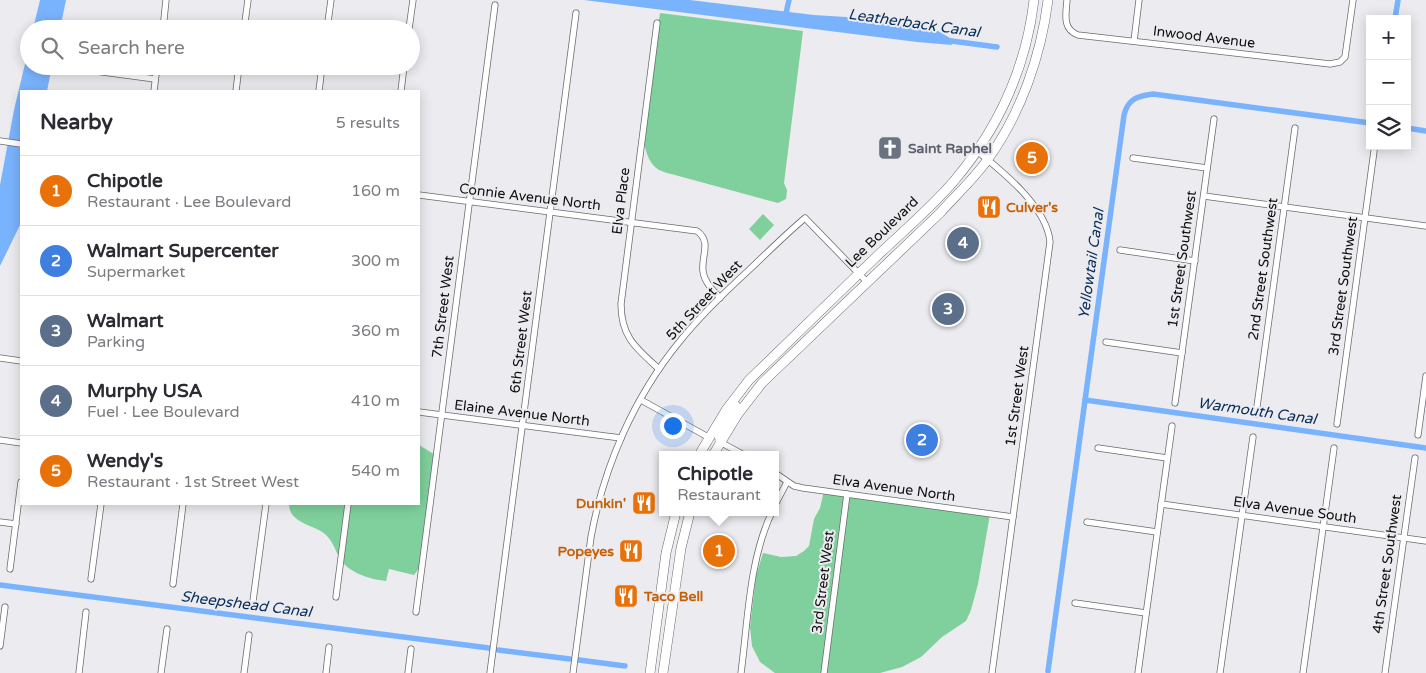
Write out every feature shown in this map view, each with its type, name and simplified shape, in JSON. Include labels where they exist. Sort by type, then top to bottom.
[{"type":"main road","name":"Lee Boulevard","points":[[701,451],[708,437],[737,394],[953,182],[977,151],[1000,114],[1020,67],[1028,41],[1034,0]]},
{"type":"main road","name":"Lee Boulevard","points":[[715,451],[738,414],[762,383],[868,283],[958,194],[988,159],[1017,108],[1030,76],[1042,36],[1048,0]]},
{"type":"main road","points":[[720,442],[719,431],[743,396],[773,361],[775,355]]},
{"type":"main road","points":[[707,451],[708,437]]},
{"type":"main road","points":[[650,673],[666,553],[675,516]]},
{"type":"main road","points":[[681,516],[679,523],[683,536]]},
{"type":"main road","points":[[663,673],[683,536],[689,516]]},
{"type":"street","points":[[163,20],[166,0]]},
{"type":"street","points":[[245,20],[248,0]]},
{"type":"street","points":[[328,20],[331,0]]},
{"type":"street","points":[[410,20],[413,0]]},
{"type":"street","name":"Inwood Avenue","points":[[1067,0],[1065,20],[1067,28],[1072,33],[1078,35],[1330,64],[1340,62],[1345,57],[1353,0]]},
{"type":"street","points":[[1134,41],[1139,0]]},
{"type":"street","name":"7th Street West","points":[[416,612],[495,5]]},
{"type":"street","name":"6th Street West","points":[[490,673],[576,13]]},
{"type":"street","name":"Elva Place","points":[[657,22],[621,296],[622,321],[626,334],[634,346],[659,369]]},
{"type":"street","points":[[121,75],[155,80]]},
{"type":"street","points":[[154,90],[156,75]]},
{"type":"street","points":[[236,90],[239,75]]},
{"type":"street","points":[[319,90],[321,75]]},
{"type":"street","points":[[401,90],[403,75]]},
{"type":"street","name":"1st Street Southwest","points":[[1175,403],[1214,119]]},
{"type":"street","name":"2nd Street Southwest","points":[[1256,414],[1295,128]]},
{"type":"street","points":[[0,141],[20,144]]},
{"type":"street","name":"1st Street West","points":[[977,151],[1009,179],[1040,213],[1048,228],[1050,242],[992,673]]},
{"type":"street","name":"3rd Street Southwest","points":[[1337,424],[1374,151]]},
{"type":"street","points":[[1133,158],[1207,168]]},
{"type":"street","name":"Connie Avenue North","points":[[420,195],[697,231],[703,236],[705,242],[703,262],[705,279],[720,298]]},
{"type":"street","points":[[1204,196],[1426,226]]},
{"type":"street","name":"5th Street West","points":[[573,673],[594,520],[609,468],[621,438],[640,400],[659,369],[693,326],[720,298],[805,218],[868,283]]},
{"type":"street","points":[[1120,250],[1194,261]]},
{"type":"street","points":[[1106,342],[1182,353]]},
{"type":"street","points":[[0,358],[20,361]]},
{"type":"street","points":[[1418,435],[1426,376]]},
{"type":"street","points":[[640,400],[708,437]]},
{"type":"street","name":"Elaine Avenue North","points":[[420,412],[621,438]]},
{"type":"street","points":[[1138,673],[1172,426]]},
{"type":"street","points":[[1220,673],[1253,437]]},
{"type":"street","points":[[0,440],[20,443]]},
{"type":"street","points":[[720,442],[737,451]]},
{"type":"street","points":[[1098,448],[1167,458]]},
{"type":"street","points":[[1303,673],[1334,448]]},
{"type":"street","name":"4th Street Southwest","points":[[1385,673],[1415,458]]},
{"type":"street","name":"Elva Avenue North","points":[[779,476],[787,482],[803,488],[1013,516]]},
{"type":"street","points":[[779,497],[787,482]]},
{"type":"street","points":[[10,569],[20,490]]},
{"type":"street","name":"3rd Street West","points":[[824,673],[847,494]]},
{"type":"street","name":"Elva Avenue South","points":[[1161,504],[1426,540]]},
{"type":"street","points":[[91,579],[101,505]]},
{"type":"street","points":[[173,584],[183,505]]},
{"type":"street","points":[[253,601],[266,505]]},
{"type":"street","points":[[336,597],[348,505]]},
{"type":"street","points":[[742,673],[757,560],[770,516]]},
{"type":"street","points":[[0,522],[16,524]]},
{"type":"street","points":[[1087,522],[1157,532]]},
{"type":"street","points":[[1075,603],[1146,612]]},
{"type":"street","points":[[0,646],[5,607]]},
{"type":"street","points":[[79,673],[86,612]]},
{"type":"street","points":[[161,673],[167,628]]},
{"type":"street","points":[[244,673],[249,635]]},
{"type":"street","points":[[326,673],[329,647]]},
{"type":"street","points":[[408,673],[411,649]]},
{"type":"green space","points":[[660,13],[803,31],[784,183],[787,190],[786,199],[778,203],[671,174],[659,170],[651,162],[645,146],[644,129]]},
{"type":"green space","points":[[763,214],[774,225],[760,240],[749,229]]},
{"type":"green space","points":[[420,446],[437,456],[423,563],[414,575],[389,569],[386,581],[366,577],[353,571],[343,563],[325,534],[297,519],[290,510],[289,505],[420,505]]},
{"type":"green space","points":[[824,491],[990,514],[978,584],[966,621],[942,637],[921,657],[902,667],[880,673],[775,673],[760,662],[752,646],[750,627],[756,576],[763,553],[781,557],[796,556],[809,546],[814,519],[820,508]]},
{"type":"water","points":[[40,0],[66,0],[62,20],[35,20]]},
{"type":"water","points":[[584,0],[690,0],[846,17],[938,31],[950,38],[952,45],[917,42]]},
{"type":"water","points":[[22,75],[50,75],[47,90],[20,90],[20,225],[0,266],[0,185]]},
{"type":"waterway","points":[[785,18],[789,0]]},
{"type":"waterway","points":[[1396,15],[1398,0]]},
{"type":"waterway","name":"Leatherback Canal","points":[[944,40],[997,47]]},
{"type":"waterway","name":"Yellowtail Canal","points":[[1048,671],[1124,115],[1128,105],[1138,97],[1153,94],[1366,122]]},
{"type":"waterway","name":"Yellowtail Canal","points":[[1411,129],[1426,131]]},
{"type":"waterway","name":"Warmouth Canal","points":[[1085,400],[1426,448]]},
{"type":"waterway","name":"Sheepshead Canal","points":[[0,585],[489,648]]},
{"type":"waterway","name":"Sheepshead Canal","points":[[498,650],[570,659]]},
{"type":"waterway","name":"Sheepshead Canal","points":[[579,660],[625,666]]},
{"type":"place","name":"Saint Raphel","points":[[890,148]]},
{"type":"place","name":"Wendy's","points":[[1032,158]]},
{"type":"place","name":"Culver's","points":[[989,207]]},
{"type":"place","name":"Murphy USA","points":[[963,243]]},
{"type":"place","name":"Walmart","points":[[948,309]]},
{"type":"place","name":"Walmart Supercenter","points":[[922,440]]},
{"type":"place","name":"Dunkin'","points":[[644,503]]},
{"type":"place","name":"Popeyes","points":[[631,551]]},
{"type":"place","name":"Chipotle","points":[[719,551]]},
{"type":"place","name":"Taco Bell","points":[[626,596]]}]
